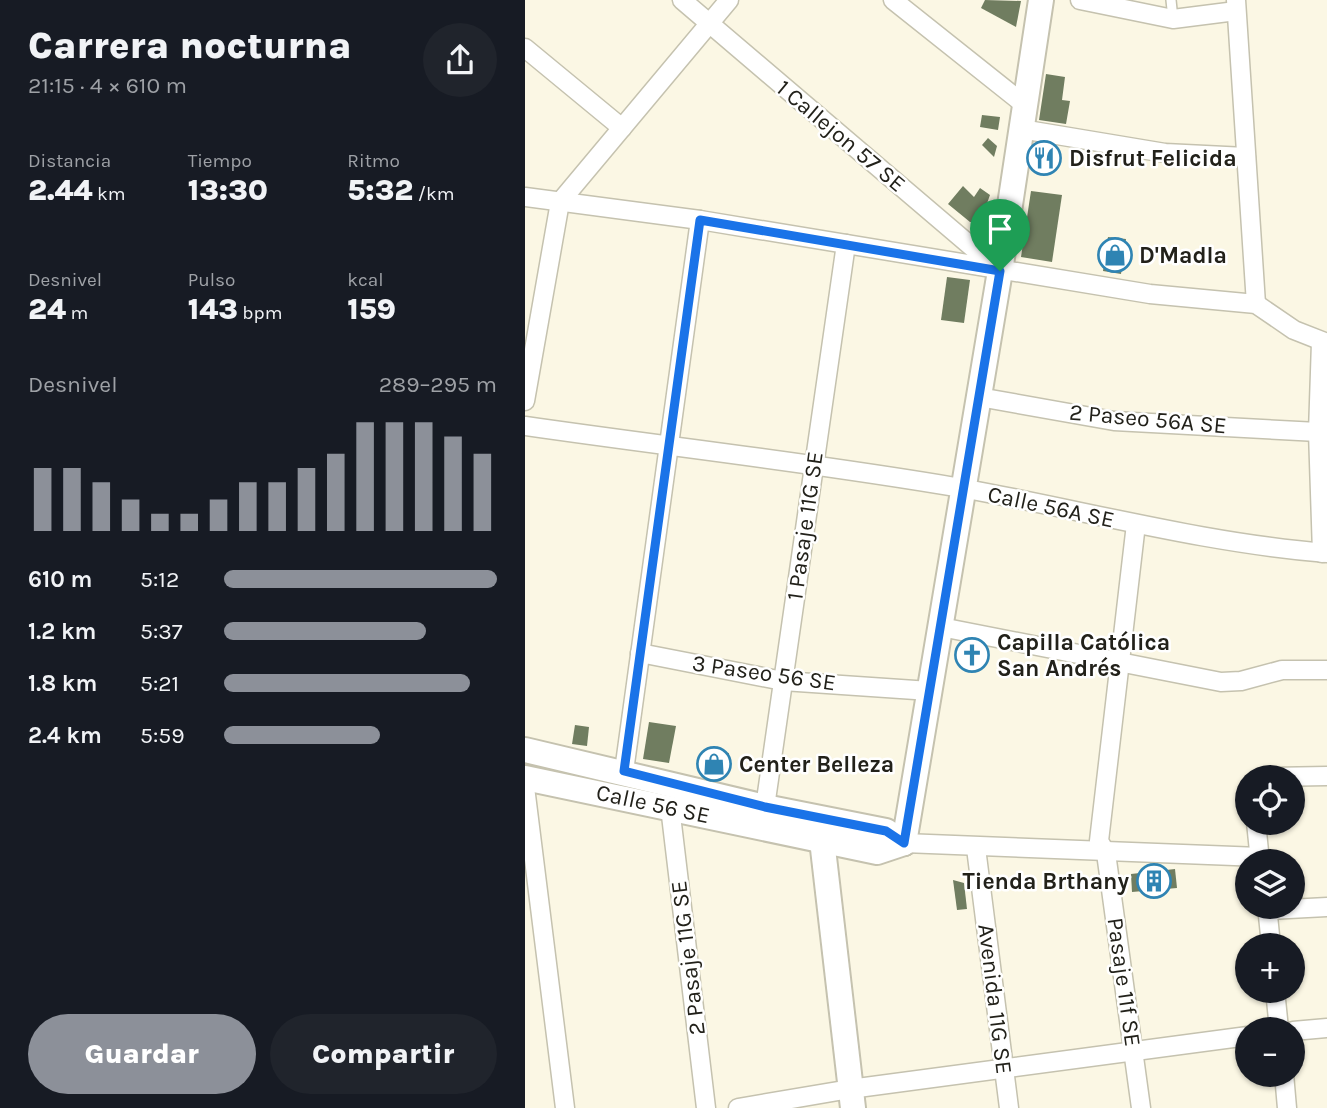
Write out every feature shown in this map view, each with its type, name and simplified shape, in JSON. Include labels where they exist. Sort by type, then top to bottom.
[{"type":"main road","points":[[904,843],[1000,271],[1041,0]]},
{"type":"main road","name":"Calle 56 SE","points":[[525,750],[624,771],[765,807],[886,831],[904,843]]},
{"type":"main road","name":"Calle 56 SE","points":[[525,778],[877,852],[904,843]]},
{"type":"main road","points":[[822,840],[852,1098]]},
{"type":"street","name":"1 Callejon 57 SE","points":[[682,0],[1000,271]]},
{"type":"street","points":[[525,401],[560,202],[729,0]]},
{"type":"street","points":[[894,0],[1023,116],[1165,153],[1246,157]]},
{"type":"street","points":[[1080,0],[1173,19],[1236,5],[1256,304]]},
{"type":"street","points":[[525,48],[622,128]]},
{"type":"street","points":[[525,197],[700,220],[1150,294],[1256,304],[1294,330],[1324,342],[1318,432],[1324,553]]},
{"type":"street","points":[[624,771],[700,220]]},
{"type":"street","name":"1 Pasaje 11G SE","points":[[765,807],[846,244]]},
{"type":"street","name":"2 Paseo 56A SE","points":[[979,397],[1114,421],[1318,432]]},
{"type":"street","name":"Calle 56A SE","points":[[525,426],[668,447],[814,464],[964,489],[1136,524],[1324,553]]},
{"type":"street","name":"Pasaje 11f SE","points":[[1136,524],[1099,841],[1106,853],[1141,1108]]},
{"type":"street","points":[[941,627],[1221,681],[1241,681],[1282,670],[1327,670]]},
{"type":"street","name":"3 Paseo 56 SE","points":[[640,653],[783,681],[930,691]]},
{"type":"street","points":[[1305,776],[1327,776]]},
{"type":"street","points":[[525,787],[565,1108]]},
{"type":"street","name":"2 Pasaje 11G SE","points":[[670,807],[706,1108]]},
{"type":"street","name":"Calle 56 SE","points":[[904,843],[1235,858]]},
{"type":"street","name":"Avenida 11G SE","points":[[976,848],[1009,1108]]},
{"type":"street","points":[[1305,907],[1327,907]]},
{"type":"street","points":[[1305,1030],[1327,1028]]},
{"type":"street","points":[[738,1108],[852,1098],[1004,1071],[1235,1038]]},
{"type":"street","points":[[1285,1087],[1287,1108]]},
{"type":"lane","points":[[1171,0],[1173,19]]},
{"type":"building","points":[[985,0],[1021,1],[1016,27],[981,8]]},
{"type":"building","points":[[1046,74],[1065,77],[1062,100],[1070,101],[1066,124],[1039,120]]},
{"type":"building","points":[[982,115],[1000,117],[998,130],[980,127]]},
{"type":"building","points":[[988,138],[997,146],[994,157],[982,145]]},
{"type":"building","name":"Disfrut Felicida","points":[[1036,147],[1056,150],[1052,169],[1033,165]]},
{"type":"building","points":[[963,186],[974,197],[980,188],[990,195],[980,223],[970,222],[948,204]]},
{"type":"building","points":[[1031,191],[1062,195],[1052,262],[1021,257]]},
{"type":"building","name":"D'Madla","points":[[1108,237],[1126,239],[1121,274],[1103,271]]},
{"type":"building","points":[[947,277],[970,280],[964,323],[941,320]]},
{"type":"building","name":"Capilla Católica San Andrés","points":[[963,644],[987,651],[982,667],[958,660]]},
{"type":"building","points":[[649,722],[676,726],[669,763],[643,759]]},
{"type":"building","points":[[575,725],[589,727],[587,746],[572,744]]},
{"type":"building","points":[[704,749],[729,753],[725,772],[700,768]]},
{"type":"building","name":"Tienda Brthany","points":[[1175,869],[1177,888],[1132,892],[1131,874]]},
{"type":"building","points":[[953,880],[964,883],[967,909],[957,910]]},
{"type":"place","name":"Disfrut Felicida","points":[[1044,158]]},
{"type":"place","name":"D'Madla","points":[[1115,255]]},
{"type":"place","name":"Capilla Católica San Andrés","points":[[972,655]]},
{"type":"place","name":"Center Belleza","points":[[714,764]]},
{"type":"place","name":"Tienda Brthany","points":[[1154,881]]},
{"type":"route","points":[[700,220],[1000,271],[904,843],[886,831],[765,807],[624,771],[700,220]]}]
